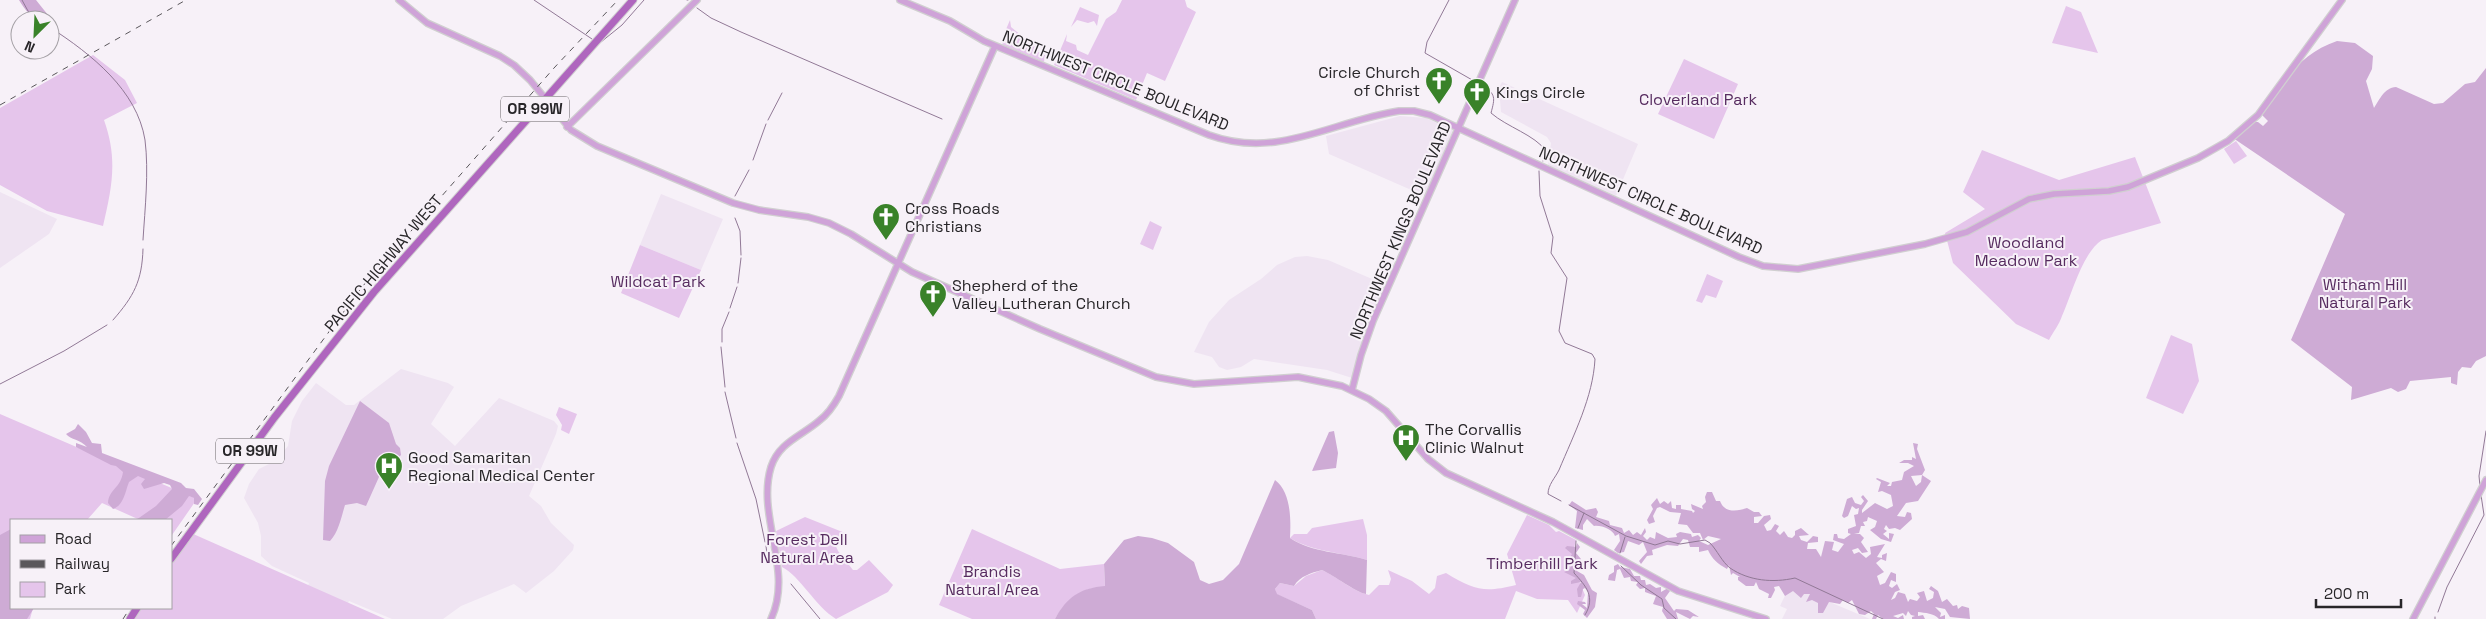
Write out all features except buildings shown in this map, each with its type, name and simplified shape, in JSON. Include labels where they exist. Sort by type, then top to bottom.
[{"type":"highway","name":"PACIFIC HIGHWAY WEST","points":[[172,558],[274,418],[354,316],[633,0]]},
{"type":"main road","points":[[399,0],[428,24],[507,60],[525,74],[567,126],[596,146],[733,203],[759,210],[808,216],[838,227],[898,265],[1040,329],[1163,379],[1194,384],[1298,376],[1326,381],[1352,390],[1369,399],[1391,416],[1428,459],[1446,473],[1552,522],[1678,591],[1766,619]]},
{"type":"main road","points":[[567,126],[696,0]]},
{"type":"main road","name":"NORTHWEST CIRCLE BOULEVARD","points":[[900,0],[943,17],[975,37],[995,46],[1209,135],[1232,142],[1251,144],[1278,143],[1399,111],[1419,112],[1459,128],[1747,261],[1780,269],[1814,267],[1945,240],[1972,230],[2010,207],[2029,199],[2054,194],[2109,191],[2128,187],[2198,158],[2228,141],[2258,115],[2342,0]]},
{"type":"main road","name":"NORTHWEST KINGS BOULEVARD","points":[[1352,390],[1361,355],[1373,321],[1515,0]]},
{"type":"main road","points":[[771,619],[778,592],[768,495],[771,468],[786,445],[820,421],[835,404],[995,46]]},
{"type":"main road","points":[[2413,619],[2486,480]]},
{"type":"shaded area","points":[[1502,82],[1638,144],[1616,196],[1548,165],[1551,143],[1547,137],[1501,112],[1499,88]]},
{"type":"shaded area","points":[[1400,116],[1426,118],[1453,130],[1425,196],[1329,154],[1326,136]]},
{"type":"shaded area","points":[[0,192],[57,219],[49,234],[0,268]]},
{"type":"shaded area","points":[[661,194],[723,219],[701,270],[640,245]]},
{"type":"shaded area","points":[[1307,256],[1328,260],[1386,285],[1365,334],[1352,378],[1327,370],[1254,359],[1241,367],[1227,370],[1219,367],[1212,357],[1194,352],[1209,322],[1229,300],[1261,279],[1277,265],[1295,257]]},
{"type":"shaded area","name":"Good Samaritan Regional Medical Center","points":[[401,369],[448,383],[454,387],[431,424],[455,446],[499,398],[554,421],[558,426],[556,434],[529,496],[541,506],[551,523],[574,545],[573,550],[554,571],[526,593],[514,584],[461,606],[443,619],[392,619],[349,601],[340,619],[300,606],[309,583],[272,566],[261,556],[261,536],[258,523],[244,498],[249,484],[259,469],[275,461],[288,446],[292,421],[302,401],[316,383],[346,405],[354,405]]},
{"type":"shaded area","points":[[1791,583],[1870,619],[1782,619],[1787,609],[1780,606]]},
{"type":"green space","points":[[19,0],[36,0],[44,10],[25,10]]},
{"type":"green space","points":[[1122,0],[1185,0],[1187,7],[1196,12],[1165,81],[1147,73],[1136,100],[1054,65],[1067,34],[1066,41],[1076,45],[1077,50],[1088,55],[1106,19],[1116,12]]},
{"type":"green space","points":[[2066,6],[2081,12],[2098,53],[2052,43]]},
{"type":"green space","points":[[1080,7],[1099,15],[1097,26],[1094,21],[1088,23],[1077,20],[1071,27]]},
{"type":"green space","points":[[1010,20],[1011,27],[1039,50],[1038,52],[1045,55],[1044,62],[1001,44],[1003,44],[1001,41]]},
{"type":"green space","name":"Witham Hill Natural Park","points":[[2337,41],[2355,43],[2373,56],[2372,69],[2366,81],[2374,108],[2388,89],[2396,87],[2434,104],[2443,103],[2465,84],[2475,82],[2486,68],[2486,356],[2476,361],[2471,368],[2462,367],[2458,372],[2457,385],[2451,383],[2451,377],[2410,381],[2406,389],[2398,392],[2391,388],[2351,400],[2352,387],[2291,340],[2345,214],[2233,138],[2251,122],[2258,122],[2263,126],[2268,121],[2260,113],[2293,70],[2312,53]]},
{"type":"green space","points":[[93,55],[125,80],[137,103],[104,120],[111,148],[112,173],[103,226],[47,211],[0,185],[0,108]]},
{"type":"green space","name":"Cloverland Park","points":[[1684,59],[1738,84],[1714,139],[1658,114]]},
{"type":"green space","points":[[2236,141],[2247,156],[2234,164],[2224,149]]},
{"type":"green space","name":"Woodland Meadow Park","points":[[1982,150],[2059,180],[2135,157],[2161,223],[2102,240],[2095,246],[2083,264],[2061,319],[2049,340],[2016,324],[1953,263],[1945,233],[1985,209],[1963,192]]},
{"type":"green space","points":[[1150,221],[1162,227],[1153,250],[1140,244]]},
{"type":"green space","name":"Wildcat Park","points":[[640,245],[701,270],[679,318],[621,293]]},
{"type":"green space","points":[[1707,274],[1723,281],[1716,298],[1706,295],[1702,303],[1696,301]]},
{"type":"green space","points":[[2171,335],[2192,344],[2199,381],[2183,414],[2146,398]]},
{"type":"green space","points":[[360,401],[389,423],[396,444],[400,448],[401,455],[379,477],[366,506],[357,503],[345,505],[336,533],[330,541],[323,540],[325,481],[329,466]]},
{"type":"green space","points":[[559,407],[577,414],[569,434],[561,430],[562,425],[556,415]]},
{"type":"green space","points":[[0,414],[197,499],[172,535],[172,519],[138,519],[102,503],[88,519],[10,519],[10,609],[33,609],[30,619],[0,619]]},
{"type":"green space","points":[[78,424],[86,432],[92,443],[101,444],[102,453],[181,483],[186,488],[194,489],[202,499],[198,505],[194,504],[194,498],[189,496],[182,506],[166,519],[137,519],[156,506],[172,489],[170,485],[164,483],[144,489],[141,484],[145,479],[138,476],[129,482],[122,501],[113,509],[108,503],[110,494],[120,482],[123,472],[116,466],[76,447],[76,443],[87,447],[66,434],[75,429]]},
{"type":"green space","points":[[1334,431],[1338,453],[1336,468],[1312,471],[1329,432]]},
{"type":"green space","points":[[1913,443],[1918,444],[1917,449],[1925,470],[1922,475],[1931,481],[1918,501],[1906,503],[1897,516],[1905,517],[1907,512],[1911,513],[1912,519],[1900,530],[1895,528],[1889,529],[1886,525],[1884,529],[1887,531],[1883,534],[1889,539],[1889,533],[1894,534],[1891,542],[1881,539],[1870,530],[1875,527],[1877,521],[1868,517],[1867,521],[1863,522],[1865,526],[1861,526],[1859,533],[1854,534],[1860,534],[1864,538],[1861,542],[1868,552],[1862,553],[1858,548],[1852,550],[1854,554],[1859,552],[1866,558],[1871,554],[1870,547],[1885,544],[1877,557],[1882,558],[1882,555],[1887,553],[1886,561],[1881,559],[1876,563],[1884,572],[1877,576],[1880,585],[1885,583],[1891,572],[1896,574],[1896,582],[1891,580],[1889,586],[1892,588],[1897,584],[1900,590],[1895,592],[1891,600],[1895,598],[1898,592],[1905,594],[1908,602],[1910,599],[1917,601],[1920,597],[1917,593],[1924,591],[1927,601],[1933,598],[1934,592],[1929,589],[1931,586],[1938,591],[1942,602],[1947,599],[1953,606],[1957,605],[1958,609],[1962,606],[1969,608],[1970,619],[1950,617],[1945,609],[1935,607],[1941,613],[1940,617],[1945,615],[1945,619],[1939,619],[1932,614],[1918,612],[1918,616],[1923,615],[1925,619],[1912,619],[1915,616],[1911,615],[1908,611],[1906,616],[1903,613],[1893,616],[1898,618],[1903,615],[1904,619],[1883,619],[1878,615],[1876,619],[1872,619],[1874,614],[1871,611],[1865,615],[1859,614],[1852,600],[1848,603],[1843,600],[1840,604],[1829,602],[1823,613],[1818,613],[1818,603],[1812,600],[1806,602],[1810,594],[1804,594],[1801,598],[1793,591],[1785,596],[1779,586],[1774,587],[1775,590],[1771,598],[1768,598],[1769,594],[1759,589],[1756,582],[1754,586],[1746,586],[1738,580],[1738,577],[1740,577],[1733,573],[1731,575],[1729,565],[1727,569],[1711,556],[1708,550],[1699,552],[1699,547],[1690,547],[1688,540],[1683,539],[1678,546],[1667,545],[1652,550],[1653,555],[1647,556],[1641,564],[1639,561],[1647,552],[1643,542],[1639,545],[1628,541],[1624,552],[1618,553],[1614,550],[1620,541],[1619,534],[1615,536],[1610,530],[1594,526],[1587,519],[1583,525],[1583,530],[1575,528],[1577,511],[1569,505],[1572,501],[1586,510],[1596,508],[1598,512],[1596,517],[1609,521],[1610,525],[1622,528],[1624,533],[1629,530],[1633,535],[1637,532],[1641,535],[1645,528],[1646,532],[1643,536],[1647,540],[1650,537],[1655,539],[1656,532],[1668,538],[1677,537],[1676,534],[1680,532],[1691,534],[1692,537],[1698,535],[1701,538],[1699,541],[1708,545],[1721,539],[1708,536],[1703,540],[1700,533],[1693,533],[1687,525],[1678,524],[1681,513],[1670,512],[1660,507],[1657,508],[1653,516],[1655,522],[1649,524],[1647,520],[1653,509],[1651,505],[1657,498],[1660,504],[1664,501],[1668,504],[1671,501],[1672,508],[1676,509],[1676,505],[1681,505],[1681,509],[1692,511],[1693,513],[1695,511],[1692,509],[1691,504],[1703,509],[1702,506],[1706,502],[1707,492],[1712,492],[1716,501],[1720,501],[1728,510],[1736,511],[1747,508],[1754,512],[1759,512],[1762,516],[1754,517],[1754,523],[1758,523],[1764,516],[1770,515],[1771,519],[1764,525],[1767,531],[1771,530],[1775,524],[1779,526],[1776,531],[1780,535],[1784,531],[1788,537],[1792,538],[1795,535],[1795,531],[1801,528],[1809,535],[1799,536],[1801,540],[1807,542],[1813,536],[1818,537],[1818,542],[1808,543],[1807,549],[1816,549],[1821,557],[1825,541],[1834,542],[1832,550],[1838,552],[1844,544],[1833,540],[1834,534],[1837,534],[1838,538],[1844,539],[1851,534],[1848,533],[1848,529],[1856,526],[1854,515],[1858,514],[1859,508],[1856,509],[1852,506],[1848,516],[1844,518],[1842,516],[1847,499],[1852,497],[1855,503],[1861,505],[1864,501],[1861,497],[1863,495],[1868,501],[1862,513],[1875,503],[1887,509],[1893,506],[1891,495],[1882,491],[1878,492],[1881,482],[1876,479],[1890,483],[1887,486],[1891,486],[1892,482],[1902,480],[1904,472],[1914,466],[1908,463],[1899,463],[1904,460],[1912,460],[1912,457],[1916,459]],"holes":[[[1922,475],[1921,482],[1916,486],[1911,476]]]},
{"type":"green space","points":[[1275,480],[1284,491],[1289,506],[1290,538],[1308,547],[1367,560],[1366,594],[1322,570],[1303,577],[1294,586],[1280,583],[1275,589],[1277,594],[1312,610],[1316,619],[1055,619],[1064,605],[1075,595],[1088,589],[1105,586],[1104,564],[1124,540],[1138,536],[1168,543],[1194,562],[1200,580],[1209,584],[1223,580],[1239,564]]},
{"type":"green space","name":"Timberhill Park","points":[[1527,515],[1549,525],[1556,532],[1559,531],[1576,540],[1574,562],[1585,595],[1577,613],[1568,600],[1537,599],[1516,591],[1505,619],[1316,619],[1312,610],[1276,594],[1275,589],[1280,583],[1294,586],[1306,576],[1322,570],[1357,591],[1369,595],[1379,585],[1389,585],[1391,579],[1388,570],[1412,581],[1429,594],[1435,588],[1437,576],[1446,573],[1464,583],[1480,588],[1496,589],[1516,585],[1507,554]]},
{"type":"green space","name":"Forest Dell Natural Area","points":[[805,517],[845,533],[834,542],[838,551],[853,570],[857,570],[869,560],[893,585],[888,592],[836,619],[821,607],[795,577],[782,567],[776,531]]},
{"type":"green space","points":[[1363,519],[1367,535],[1367,560],[1318,549],[1290,538],[1294,534],[1307,534],[1312,528]]},
{"type":"green space","name":"Brandis Natural Area","points":[[972,529],[1060,569],[1104,564],[1105,587],[1082,592],[1064,606],[1055,619],[972,619],[939,605]]},
{"type":"green space","points":[[10,530],[10,609],[33,609],[27,619],[0,619],[0,535]]},
{"type":"green space","points":[[191,533],[385,619],[131,619],[137,609],[172,609],[172,559]]},
{"type":"green space","points":[[1577,543],[1580,547],[1576,553],[1581,559],[1577,571],[1584,575],[1592,590],[1597,593],[1595,607],[1587,618],[1583,614],[1585,610],[1577,604],[1578,601],[1585,602],[1586,604],[1582,604],[1587,608],[1588,592],[1585,588],[1583,589],[1581,597],[1578,597],[1577,589],[1581,582],[1571,584],[1571,581],[1576,578],[1564,572],[1569,570],[1573,562],[1568,561],[1572,554],[1565,548],[1567,546],[1576,547]]},
{"type":"green space","points":[[1618,564],[1620,567],[1630,569],[1634,576],[1640,576],[1641,580],[1645,580],[1646,585],[1650,584],[1656,588],[1661,587],[1661,592],[1668,588],[1670,591],[1665,598],[1674,611],[1676,609],[1688,610],[1699,617],[1693,616],[1690,619],[1676,612],[1678,619],[1667,619],[1662,611],[1663,607],[1653,604],[1656,596],[1645,592],[1645,588],[1640,589],[1636,585],[1638,582],[1631,581],[1630,577],[1624,578],[1620,569],[1617,570],[1615,581],[1608,580],[1609,575],[1614,572],[1614,566]]},
{"type":"waterway","points":[[22,0],[27,10]]},
{"type":"waterway","points":[[534,0],[592,39]]},
{"type":"waterway","points":[[601,42],[622,25],[644,0]]},
{"type":"waterway","points":[[1449,0],[1427,42],[1425,53],[1474,81]]},
{"type":"waterway","points":[[697,8],[711,18],[741,32],[942,119]]},
{"type":"waterway","points":[[60,34],[81,49],[110,75],[133,105],[140,122],[145,140],[147,165],[143,240]]},
{"type":"waterway","points":[[1483,86],[1490,91],[1493,97],[1491,113],[1541,145],[1546,151],[1543,161]]},
{"type":"waterway","points":[[768,120],[782,93]]},
{"type":"waterway","points":[[753,160],[766,124]]},
{"type":"waterway","points":[[735,196],[749,170]]},
{"type":"waterway","points":[[1539,171],[1540,196],[1553,237],[1551,253],[1567,278],[1559,331],[1565,343],[1592,354],[1595,359],[1587,401],[1559,470],[1548,491],[1548,494],[1561,501]]},
{"type":"waterway","points":[[735,218],[740,231],[741,255]]},
{"type":"waterway","points":[[113,320],[136,288],[141,270],[143,249]]},
{"type":"waterway","points":[[738,283],[741,258]]},
{"type":"waterway","points":[[730,308],[737,287]]},
{"type":"waterway","points":[[722,342],[722,329],[729,312]]},
{"type":"waterway","points":[[0,384],[64,351],[107,325]]},
{"type":"waterway","points":[[721,347],[725,387]]},
{"type":"waterway","points":[[725,392],[736,438]]},
{"type":"waterway","points":[[2480,486],[2479,476],[2486,431]]},
{"type":"waterway","points":[[737,443],[756,499],[765,542]]},
{"type":"waterway","points":[[2438,612],[2447,587],[2484,515],[2481,495]]},
{"type":"waterway","points":[[1569,505],[1626,536],[1655,545],[1668,541],[1680,544],[1705,540],[1713,546],[1730,568],[1745,576],[1761,580],[1795,578],[1883,619]]},
{"type":"waterway","points":[[1578,528],[1584,513]]},
{"type":"waterway","points":[[1620,553],[1625,537]]},
{"type":"waterway","points":[[1576,541],[1574,573],[1586,587],[1590,597],[1590,603],[1585,615]]},
{"type":"waterway","points":[[766,546],[768,562]]},
{"type":"waterway","points":[[1621,566],[1641,585],[1662,599],[1664,608],[1676,619]]},
{"type":"waterway","points":[[791,584],[820,619]]},
{"type":"railway","points":[[0,105],[186,0]]},
{"type":"railway","points":[[172,545],[362,287],[554,68],[618,0]]},
{"type":"railway","points":[[123,619],[129,609]]},
{"type":"place","name":"Circle Church of Christ","points":[[1439,105]]},
{"type":"place","name":"Kings Circle","points":[[1477,116]]},
{"type":"place","name":"Cross Roads Christians","points":[[886,241]]},
{"type":"place","name":"Shepherd of the Valley Lutheran Church","points":[[933,318]]},
{"type":"place","name":"The Corvallis Clinic Walnut","points":[[1406,462]]},
{"type":"place","name":"Good Samaritan Regional Medical Center","points":[[389,490]]}]
